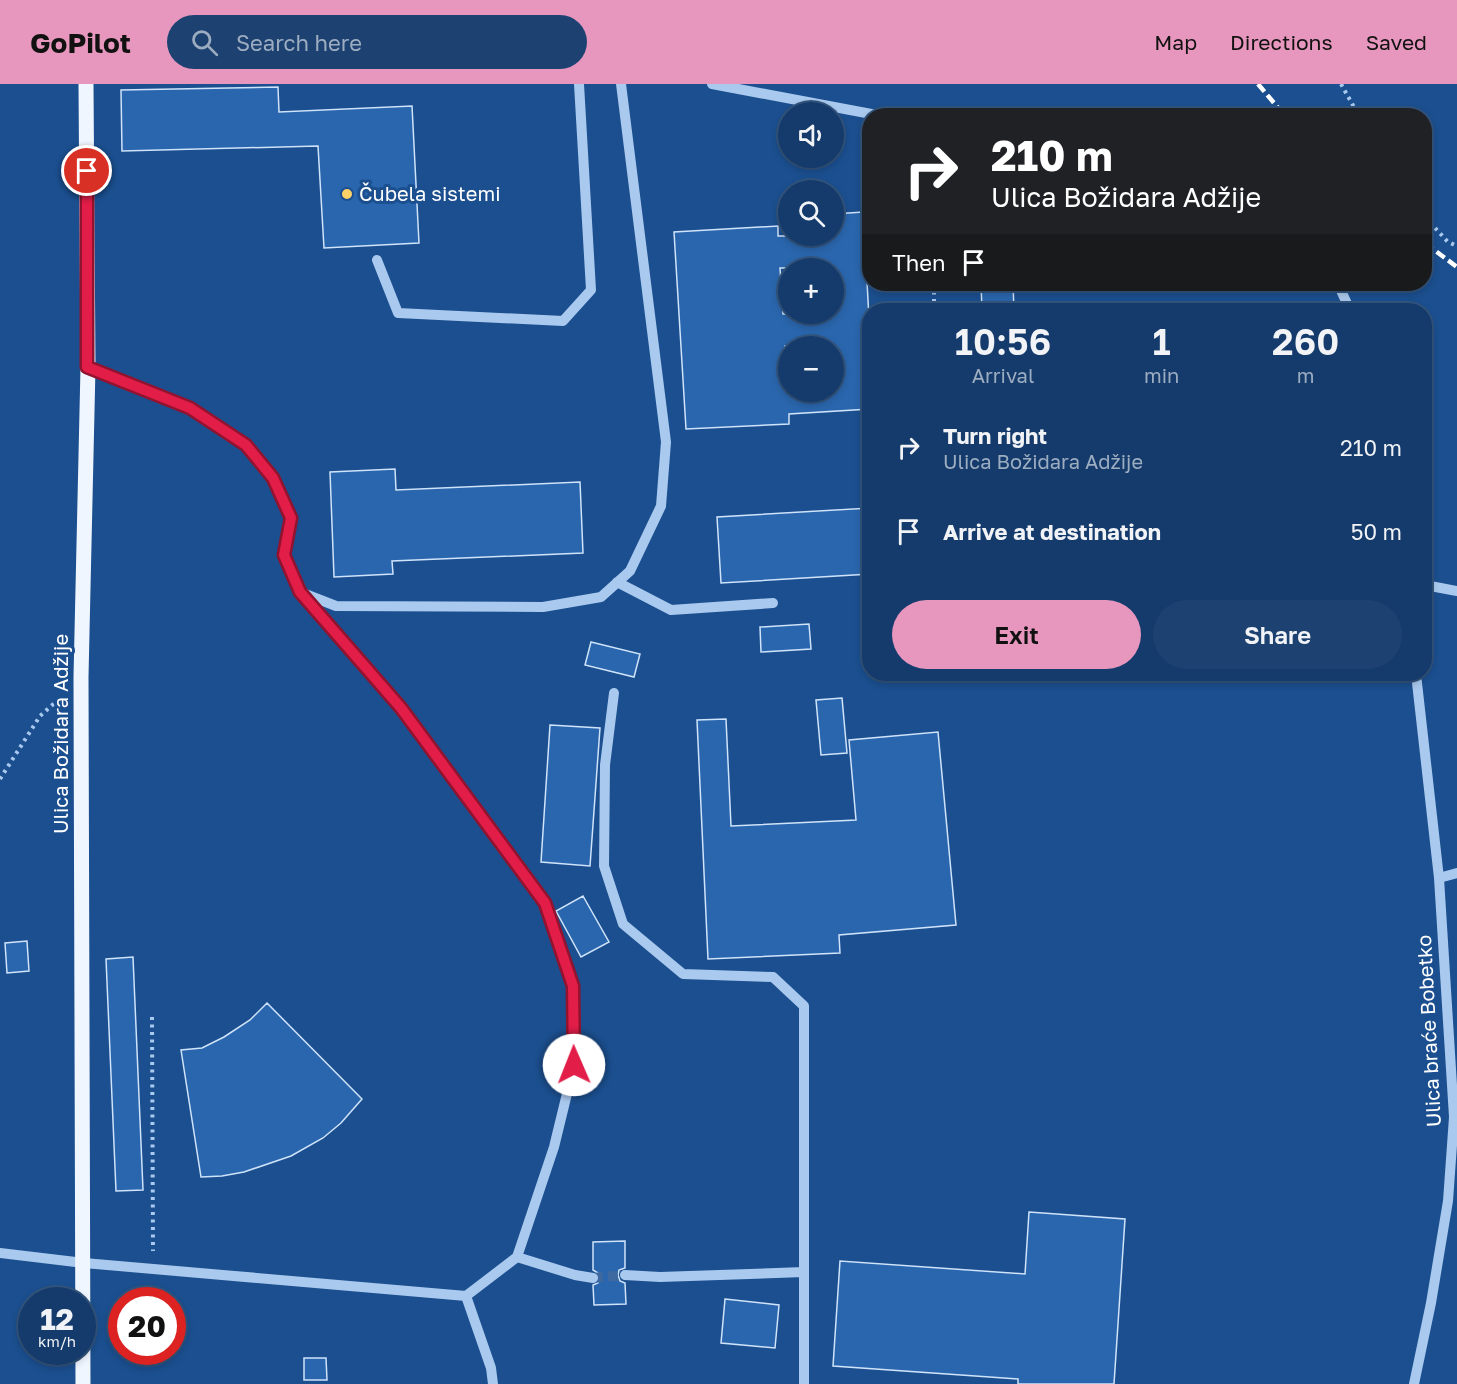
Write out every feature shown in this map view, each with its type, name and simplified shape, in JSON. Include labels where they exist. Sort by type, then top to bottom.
[{"type":"main road","name":"Ulica Božidara Adžije","points":[[83,1384],[81,677],[87,367],[86,84]]},
{"type":"street","points":[[377,260],[398,313],[563,321],[591,290],[579,84]]},
{"type":"street","points":[[300,592],[336,606],[543,607],[601,597],[630,571],[661,506],[666,442],[621,84]]},
{"type":"street","points":[[712,84],[862,112]]},
{"type":"street","points":[[0,1253],[84,1263],[466,1296],[517,1257],[554,1147],[574,1065],[573,986],[545,903],[401,708],[300,592],[284,555],[291,518],[273,478],[246,445],[190,408],[87,367]]},
{"type":"street","points":[[617,582],[670,610],[773,603]]},
{"type":"street","points":[[1432,586],[1457,591]]},
{"type":"street","name":"Ulica braće Bobetko","points":[[1414,1384],[1431,1303],[1448,1201],[1454,1117],[1439,878],[1417,681]]},
{"type":"street","points":[[614,693],[605,765],[604,866],[623,924],[683,974],[773,977],[804,1006],[804,1384]]},
{"type":"street","points":[[1439,878],[1457,873]]},
{"type":"street","points":[[517,1257],[575,1275],[593,1278]]},
{"type":"street","points":[[625,1275],[660,1277],[804,1272]]},
{"type":"street","points":[[466,1296],[491,1368],[493,1384]]},
{"type":"path","points":[[1341,84],[1354,108]]},
{"type":"path","points":[[1432,225],[1448,242],[1457,246]]},
{"type":"path","points":[[0,779],[40,716],[81,677]]},
{"type":"path","points":[[152,1017],[153,1269]]},
{"type":"building","points":[[278,87],[279,112],[412,106],[419,243],[324,248],[318,146],[122,151],[121,90]]},
{"type":"building","points":[[862,212],[862,291],[867,291],[868,303],[862,303],[862,409],[789,414],[789,424],[686,429],[674,232],[778,226],[778,246],[844,246],[844,213]]},
{"type":"building","points":[[981,291],[1013,291],[1014,303],[982,303]]},
{"type":"building","points":[[395,469],[396,490],[580,482],[583,553],[392,561],[393,574],[334,577],[330,472]]},
{"type":"building","points":[[862,508],[862,574],[721,583],[717,517]]},
{"type":"building","points":[[809,624],[811,649],[761,652],[760,627]]},
{"type":"building","points":[[591,642],[640,654],[634,677],[585,665]]},
{"type":"building","points":[[842,698],[847,753],[821,755],[816,700]]},
{"type":"building","points":[[726,719],[731,826],[856,820],[849,740],[938,732],[956,925],[839,935],[840,953],[708,959],[697,720]]},
{"type":"building","points":[[550,725],[600,728],[590,866],[541,862]]},
{"type":"building","points":[[583,896],[609,942],[581,957],[556,911]]},
{"type":"building","points":[[27,941],[29,971],[7,973],[5,943]]},
{"type":"building","points":[[133,957],[143,1190],[116,1191],[106,959]]},
{"type":"building","points":[[267,1003],[362,1099],[341,1123],[323,1138],[291,1156],[244,1172],[201,1177],[181,1050],[202,1048],[224,1037],[250,1020]]},
{"type":"building","points":[[1029,1212],[1125,1219],[1114,1384],[1018,1384],[1018,1379],[833,1366],[840,1261],[1025,1274]]},
{"type":"building","points":[[625,1241],[625,1268],[619,1270],[618,1275],[620,1281],[625,1283],[626,1304],[594,1305],[593,1285],[600,1279],[598,1273],[593,1270],[593,1242]]},
{"type":"building","points":[[725,1299],[779,1305],[775,1348],[721,1343]]},
{"type":"building","points":[[304,1358],[326,1358],[327,1380],[304,1380]]},
{"type":"tunnel","points":[[593,1278],[625,1275]]},
{"type":"railway","points":[[1258,84],[1278,108]]},
{"type":"railway","points":[[1432,248],[1457,267]]},
{"type":"place","name":"Čubela sistemi","points":[[347,194]]},
{"type":"route","points":[[87,171],[87,367],[190,408],[246,445],[273,478],[291,518],[284,555],[300,592],[401,708],[545,903],[573,986],[574,1065]]}]
